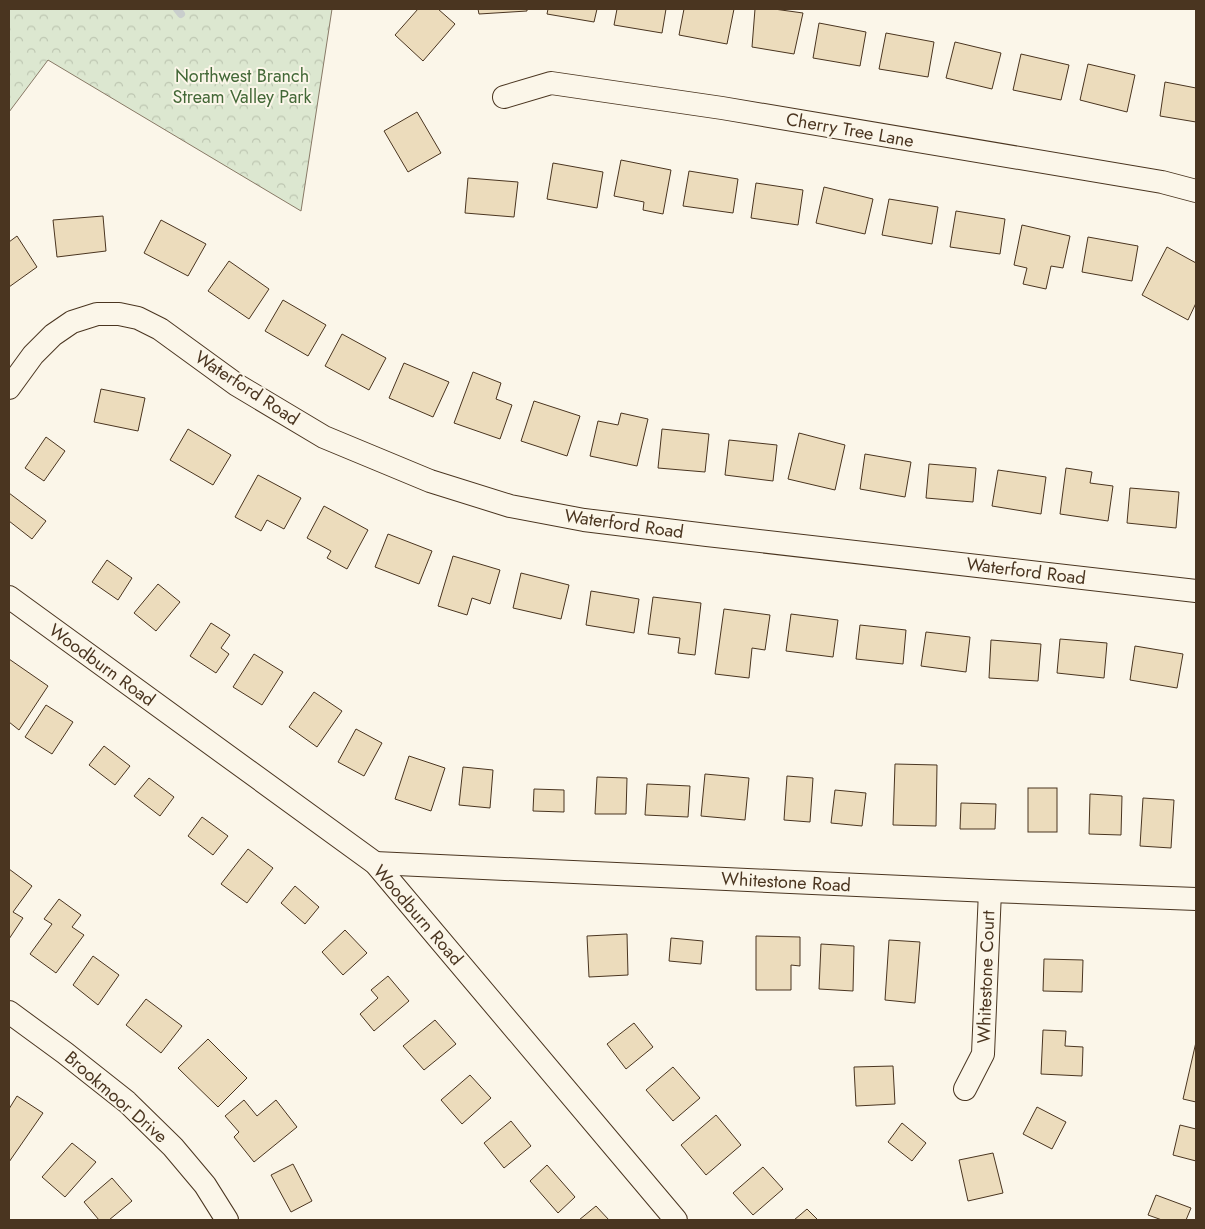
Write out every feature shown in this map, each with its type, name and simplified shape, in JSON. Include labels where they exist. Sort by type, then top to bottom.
[{"type":"street","name":"Cherry Tree Lane","points":[[504,96],[551,83],[742,112],[1162,182],[1196,191]]},
{"type":"street","name":"Waterford Road","points":[[9,388],[32,355],[72,322],[97,314],[119,314],[138,318],[160,329],[237,385],[324,437],[430,481],[510,506],[584,520],[1196,591]]},
{"type":"street","name":"Woodburn Road","points":[[9,597],[375,863],[676,1220]]},
{"type":"street","name":"Whitestone Road","points":[[375,863],[1196,899]]},
{"type":"street","name":"Whitestone Court","points":[[965,1089],[983,1054],[990,891]]},
{"type":"street","name":"Brookmoor Drive","points":[[9,1012],[65,1053],[133,1108],[173,1147],[206,1185],[227,1220]]},
{"type":"green space","name":"Northwest Branch Stream Valley Park","points":[[9,9],[332,9],[301,211],[48,60],[9,112]]},
{"type":"building","points":[[418,9],[438,9],[455,24],[423,61],[395,35]]},
{"type":"building","points":[[478,9],[527,9],[527,11],[479,14]]},
{"type":"building","points":[[548,9],[597,9],[594,22],[547,14]]},
{"type":"building","points":[[617,9],[666,9],[662,33],[614,25]]},
{"type":"building","points":[[684,9],[734,9],[727,44],[679,35]]},
{"type":"building","points":[[755,9],[774,9],[803,13],[794,54],[752,47]]},
{"type":"building","points":[[819,23],[866,32],[860,66],[813,58]]},
{"type":"building","points":[[886,33],[934,42],[928,77],[879,69]]},
{"type":"building","points":[[955,42],[1001,53],[992,89],[946,78]]},
{"type":"building","points":[[1021,54],[1069,65],[1061,100],[1013,90]]},
{"type":"building","points":[[1088,64],[1135,75],[1127,112],[1080,100]]},
{"type":"building","points":[[1165,82],[1196,88],[1196,122],[1160,116]]},
{"type":"building","points":[[417,112],[441,153],[408,172],[384,131]]},
{"type":"building","points":[[621,160],[671,170],[663,214],[643,210],[644,202],[614,196]]},
{"type":"building","points":[[553,163],[603,172],[597,208],[547,199]]},
{"type":"building","points":[[689,171],[738,179],[733,213],[683,206]]},
{"type":"building","points":[[468,178],[518,182],[514,217],[465,213]]},
{"type":"building","points":[[756,183],[803,190],[798,225],[751,218]]},
{"type":"building","points":[[824,187],[873,199],[865,234],[816,223]]},
{"type":"building","points":[[889,199],[938,207],[932,244],[882,235]]},
{"type":"building","points":[[956,211],[1005,219],[1000,254],[950,247]]},
{"type":"building","points":[[103,216],[106,251],[57,257],[53,220]]},
{"type":"building","points":[[161,220],[206,244],[188,276],[144,253]]},
{"type":"building","points":[[1022,225],[1070,236],[1063,268],[1051,266],[1046,289],[1023,284],[1027,268],[1014,265]]},
{"type":"building","points":[[17,236],[37,267],[9,287],[9,242]]},
{"type":"building","points":[[1088,237],[1138,246],[1132,281],[1082,272]]},
{"type":"building","points":[[1167,247],[1196,263],[1196,303],[1188,320],[1142,295]]},
{"type":"building","points":[[229,261],[269,289],[249,319],[208,291]]},
{"type":"building","points":[[283,300],[326,325],[308,356],[265,331]]},
{"type":"building","points":[[342,334],[386,358],[369,390],[325,366]]},
{"type":"building","points":[[404,363],[449,382],[433,417],[389,398]]},
{"type":"building","points":[[473,372],[501,383],[496,399],[512,405],[500,439],[454,423]]},
{"type":"building","points":[[101,389],[145,398],[138,431],[94,422]]},
{"type":"building","points":[[534,401],[580,416],[567,456],[521,441]]},
{"type":"building","points":[[621,413],[648,419],[637,466],[590,456],[598,421],[618,425]]},
{"type":"building","points":[[188,429],[231,455],[213,485],[170,460]]},
{"type":"building","points":[[662,429],[709,434],[705,472],[658,468]]},
{"type":"building","points":[[799,433],[845,445],[835,490],[788,479]]},
{"type":"building","points":[[46,437],[65,451],[44,481],[25,468]]},
{"type":"building","points":[[729,440],[777,445],[773,481],[725,475]]},
{"type":"building","points":[[865,454],[911,462],[905,497],[860,489]]},
{"type":"building","points":[[929,464],[976,468],[973,502],[926,498]]},
{"type":"building","points":[[1066,468],[1092,472],[1090,483],[1113,486],[1108,521],[1060,514]]},
{"type":"building","points":[[998,470],[1046,477],[1041,514],[992,506]]},
{"type":"building","points":[[258,475],[301,498],[284,529],[267,520],[261,531],[235,517]]},
{"type":"building","points":[[1130,488],[1179,492],[1176,528],[1127,523]]},
{"type":"building","points":[[9,493],[46,521],[32,539],[9,521]]},
{"type":"building","points":[[324,506],[368,530],[347,569],[327,558],[331,551],[307,538]]},
{"type":"building","points":[[388,534],[432,551],[419,584],[375,567]]},
{"type":"building","points":[[453,556],[500,570],[490,604],[472,598],[467,615],[438,606]]},
{"type":"building","points":[[107,560],[132,578],[118,600],[92,582]]},
{"type":"building","points":[[521,573],[569,585],[561,619],[513,608]]},
{"type":"building","points":[[158,584],[180,602],[156,631],[134,613]]},
{"type":"building","points":[[591,591],[639,599],[634,633],[586,625]]},
{"type":"building","points":[[653,597],[701,603],[695,655],[678,653],[680,638],[648,634]]},
{"type":"building","points":[[724,609],[770,615],[765,650],[752,648],[749,678],[715,674]]},
{"type":"building","points":[[791,614],[838,620],[833,657],[786,651]]},
{"type":"building","points":[[211,623],[230,635],[221,648],[229,654],[216,673],[190,656]]},
{"type":"building","points":[[860,625],[906,630],[903,664],[856,659]]},
{"type":"building","points":[[926,632],[970,637],[966,672],[921,666]]},
{"type":"building","points":[[1060,639],[1107,643],[1104,678],[1057,673]]},
{"type":"building","points":[[991,640],[1041,644],[1038,681],[989,678]]},
{"type":"building","points":[[1135,646],[1183,654],[1177,688],[1130,680]]},
{"type":"building","points":[[254,654],[283,672],[262,705],[233,687]]},
{"type":"building","points":[[9,659],[48,686],[19,730],[9,722]]},
{"type":"building","points":[[314,692],[342,711],[317,747],[289,727]]},
{"type":"building","points":[[46,705],[73,722],[52,754],[25,737]]},
{"type":"building","points":[[356,729],[382,743],[364,776],[338,762]]},
{"type":"building","points":[[104,746],[130,766],[115,785],[89,765]]},
{"type":"building","points":[[409,756],[445,768],[431,811],[395,799]]},
{"type":"building","points":[[895,764],[937,765],[936,826],[893,825]]},
{"type":"building","points":[[463,767],[493,770],[490,808],[459,805]]},
{"type":"building","points":[[705,774],[749,778],[745,820],[701,816]]},
{"type":"building","points":[[787,776],[813,778],[810,822],[784,820]]},
{"type":"building","points":[[597,777],[627,778],[626,814],[595,814]]},
{"type":"building","points":[[149,778],[174,797],[160,816],[134,796]]},
{"type":"building","points":[[647,784],[690,786],[688,817],[645,815]]},
{"type":"building","points":[[1028,788],[1057,788],[1057,832],[1028,832]]},
{"type":"building","points":[[534,789],[564,790],[564,812],[533,811]]},
{"type":"building","points":[[835,790],[866,793],[862,826],[831,823]]},
{"type":"building","points":[[1090,794],[1122,796],[1121,835],[1089,834]]},
{"type":"building","points":[[1143,798],[1174,800],[1171,848],[1140,846]]},
{"type":"building","points":[[961,803],[996,804],[995,829],[960,829]]},
{"type":"building","points":[[202,817],[228,836],[213,855],[188,836]]},
{"type":"building","points":[[248,849],[273,868],[247,903],[221,884]]},
{"type":"building","points":[[9,869],[32,886],[13,912],[23,918],[9,939]]},
{"type":"building","points":[[295,886],[319,907],[305,924],[281,903]]},
{"type":"building","points":[[59,899],[81,915],[72,927],[84,935],[56,973],[30,954],[52,924],[44,919]]},
{"type":"building","points":[[345,930],[367,953],[343,975],[322,952]]},
{"type":"building","points":[[627,934],[628,975],[589,977],[587,936]]},
{"type":"building","points":[[756,936],[800,937],[800,966],[791,965],[791,990],[756,990]]},
{"type":"building","points":[[671,938],[703,941],[701,964],[669,961]]},
{"type":"building","points":[[889,940],[920,942],[915,1003],[885,1000]]},
{"type":"building","points":[[821,944],[854,946],[853,991],[819,989]]},
{"type":"building","points":[[93,956],[119,975],[98,1005],[73,985]]},
{"type":"building","points":[[1044,959],[1083,960],[1082,992],[1043,991]]},
{"type":"building","points":[[388,976],[409,1001],[374,1031],[360,1014],[378,998],[371,990]]},
{"type":"building","points":[[146,999],[182,1026],[161,1053],[126,1025]]},
{"type":"building","points":[[435,1020],[456,1044],[424,1070],[403,1046]]},
{"type":"building","points":[[634,1023],[653,1047],[626,1069],[607,1044]]},
{"type":"building","points":[[1043,1030],[1066,1031],[1065,1046],[1083,1047],[1082,1076],[1041,1074]]},
{"type":"building","points":[[208,1039],[247,1078],[218,1107],[178,1068]]},
{"type":"building","points":[[1196,1042],[1196,1102],[1183,1099]]},
{"type":"building","points":[[893,1066],[895,1104],[856,1106],[854,1067]]},
{"type":"building","points":[[673,1067],[700,1098],[673,1121],[646,1090]]},
{"type":"building","points":[[470,1075],[491,1098],[462,1124],[441,1100]]},
{"type":"building","points":[[17,1096],[43,1113],[9,1162],[9,1109]]},
{"type":"building","points":[[244,1100],[257,1116],[276,1100],[297,1127],[254,1162],[234,1137],[239,1132],[225,1116]]},
{"type":"building","points":[[1037,1107],[1066,1122],[1052,1149],[1023,1134]]},
{"type":"building","points":[[716,1115],[741,1145],[706,1175],[681,1145]]},
{"type":"building","points":[[511,1121],[531,1146],[504,1168],[484,1143]]},
{"type":"building","points":[[902,1123],[926,1143],[912,1161],[888,1142]]},
{"type":"building","points":[[1180,1125],[1196,1129],[1196,1161],[1173,1155]]},
{"type":"building","points":[[72,1143],[96,1162],[65,1197],[42,1177]]},
{"type":"building","points":[[993,1153],[1003,1193],[968,1201],[959,1160]]},
{"type":"building","points":[[293,1164],[312,1201],[291,1212],[271,1175]]},
{"type":"building","points":[[547,1165],[575,1197],[558,1213],[530,1181]]},
{"type":"building","points":[[763,1167],[783,1189],[753,1215],[733,1193]]},
{"type":"building","points":[[112,1178],[132,1201],[109,1220],[99,1220],[84,1202]]},
{"type":"building","points":[[1156,1195],[1191,1208],[1186,1220],[1162,1220],[1148,1215]]},
{"type":"building","points":[[596,1206],[609,1220],[579,1220]]},
{"type":"building","points":[[807,1209],[818,1220],[794,1220]]},
{"type":"waterway","points":[[177,9],[181,14]]}]
